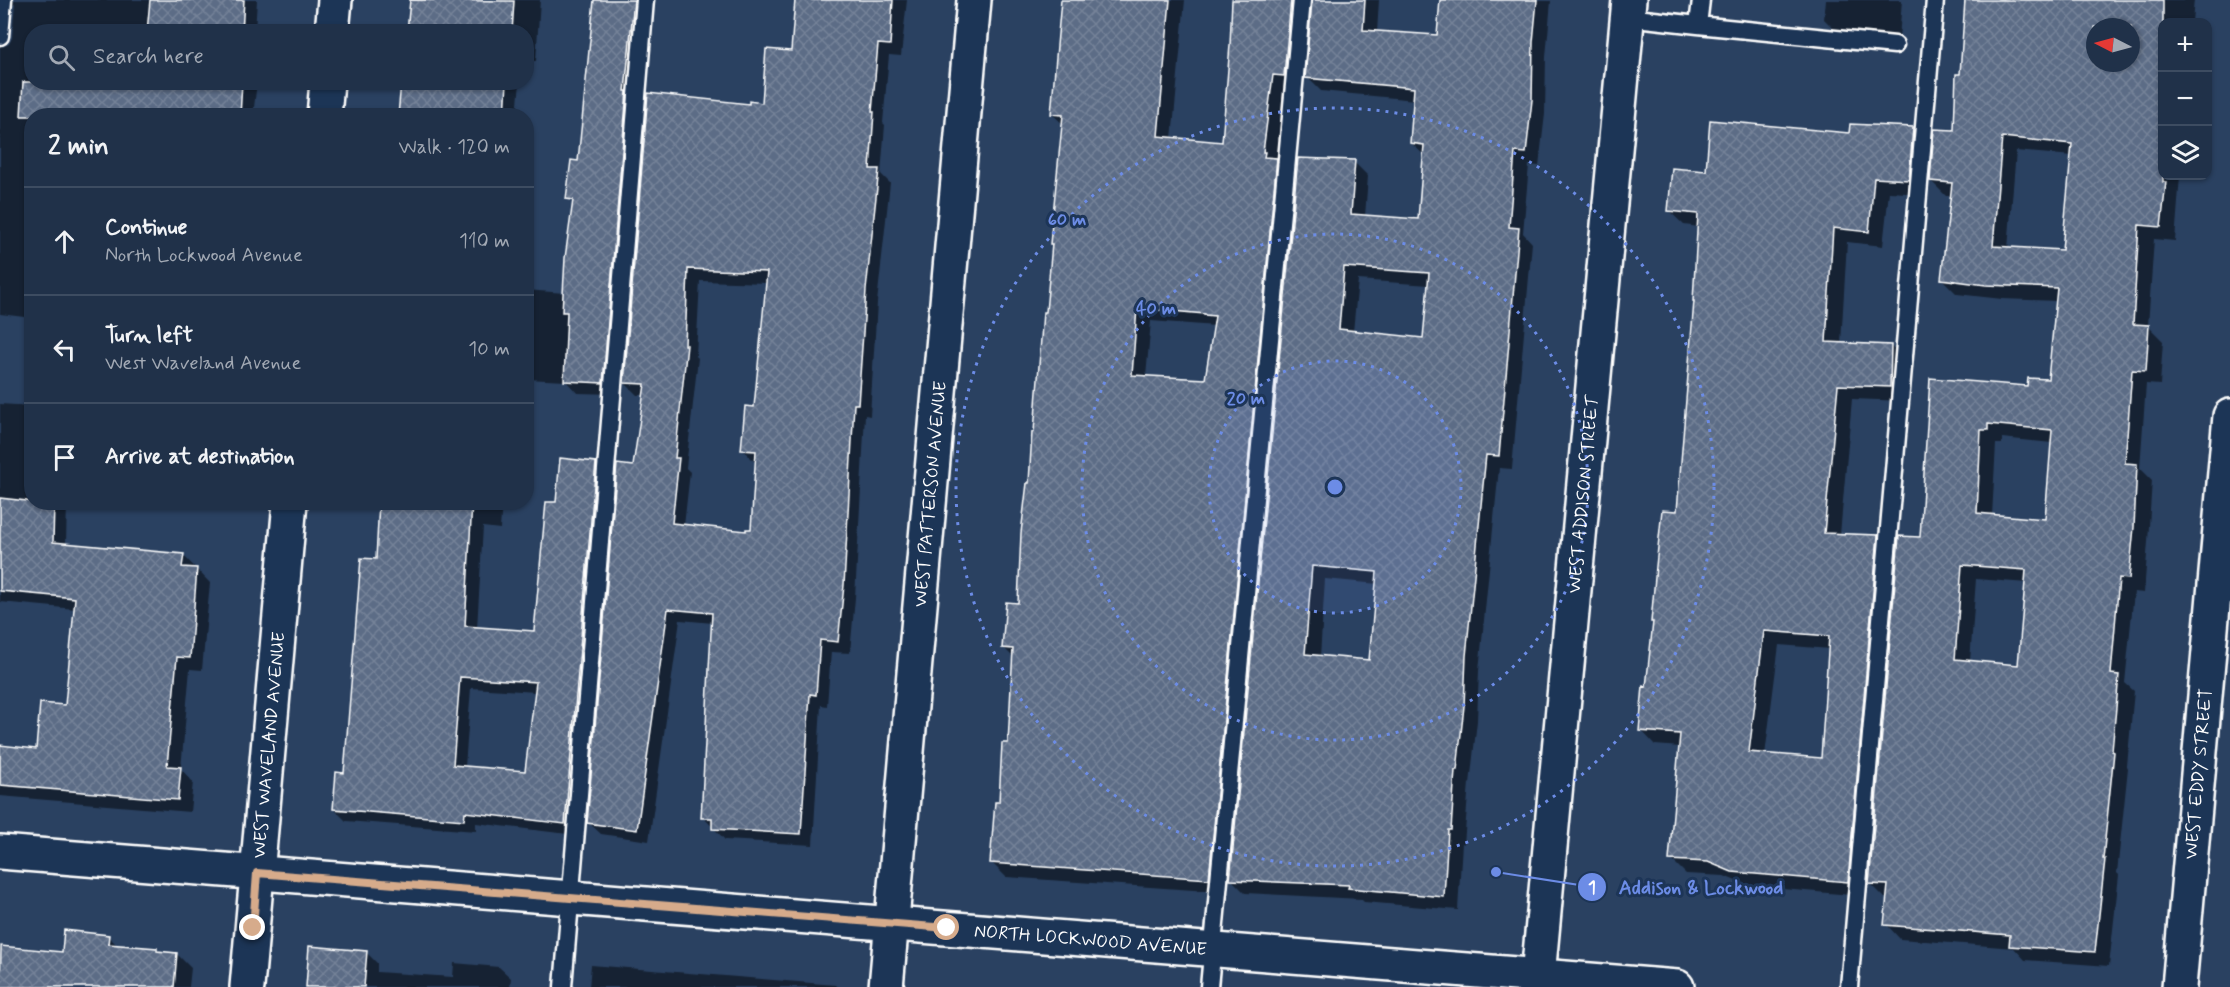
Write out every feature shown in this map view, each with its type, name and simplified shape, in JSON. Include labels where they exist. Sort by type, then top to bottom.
[{"type":"street","points":[[333,24],[335,0]]},
{"type":"street","name":"WEST PATTERSON AVENUE","points":[[886,987],[974,0]]},
{"type":"street","name":"WEST ADDISON STREET","points":[[1538,981],[1628,9]]},
{"type":"street","points":[[325,108],[326,90]]},
{"type":"street","name":"WEST EDDY STREET","points":[[2179,987],[2230,416]]},
{"type":"street","name":"WEST WAVELAND AVENUE","points":[[247,987],[289,510]]},
{"type":"street","name":"NORTH LOCKWOOD AVENUE","points":[[0,852],[1212,950],[1538,981],[1677,987]]},
{"type":"lane","points":[[0,36],[3,0]]},
{"type":"lane","points":[[563,987],[645,0]]},
{"type":"lane","points":[[1209,987],[1302,0]]},
{"type":"lane","points":[[1698,25],[1701,0]]},
{"type":"lane","points":[[1849,987],[1935,0]]},
{"type":"lane","points":[[1628,9],[1698,25],[1895,45]]},
{"type":"building","points":[[150,0],[244,0],[242,24],[148,24]]},
{"type":"building","points":[[410,0],[514,1],[513,24],[408,24]]},
{"type":"building","points":[[594,0],[634,0],[603,383],[564,381],[567,312],[562,312],[565,258],[573,200],[566,199],[571,160],[578,161]]},
{"type":"building","points":[[795,0],[893,0],[890,45],[878,44],[872,112],[874,112],[870,169],[879,169],[866,290],[858,404],[854,404],[844,585],[838,642],[820,640],[816,695],[810,694],[801,834],[712,829],[712,818],[701,818],[712,613],[668,609],[637,830],[587,823],[617,464],[633,466],[645,384],[624,383],[648,93],[749,104],[749,101],[762,103],[766,49],[791,51]],"holes":[[[688,269],[767,272],[754,407],[745,406],[741,450],[756,451],[751,529],[746,529],[746,531],[672,523],[679,458],[675,458],[687,345],[685,345]]]},
{"type":"building","points":[[1061,0],[1170,0],[1158,136],[1222,142],[1232,0],[1291,0],[1284,76],[1273,75],[1263,152],[1265,152],[1264,157],[1277,158],[1209,879],[990,863],[995,802],[999,802],[1002,743],[1008,743],[1013,649],[1002,648],[1006,602],[1018,603],[1021,533],[1027,483],[1029,483],[1063,115],[1051,114]],"holes":[[[1137,308],[1215,316],[1205,379],[1132,375]]]},
{"type":"building","points":[[1312,0],[1365,0],[1363,30],[1437,35],[1440,0],[1537,0],[1533,42],[1532,100],[1526,153],[1515,152],[1509,227],[1519,228],[1499,456],[1486,455],[1466,656],[1464,706],[1457,770],[1455,770],[1451,830],[1448,830],[1444,897],[1348,888],[1349,885],[1230,880],[1298,158],[1355,160],[1351,214],[1418,219],[1424,145],[1410,143],[1414,88],[1305,78]],"holes":[[[1344,267],[1429,273],[1423,338],[1339,329]],[[1312,566],[1377,572],[1369,660],[1305,654]]]},
{"type":"building","points":[[1965,0],[2163,0],[2163,18],[2158,18],[2158,180],[2166,182],[2161,227],[2139,225],[2133,324],[2149,325],[2146,371],[2132,370],[2125,463],[2137,464],[2134,527],[2129,579],[2119,578],[2111,674],[2119,675],[2103,859],[2105,859],[2095,952],[2009,946],[2010,935],[1884,925],[1888,885],[1869,884],[1899,536],[1920,537],[1930,378],[2027,386],[2028,378],[2048,379],[2057,288],[1986,285],[1941,279],[1952,183],[1930,181],[1934,129],[1954,130],[1956,74],[1960,74]],"holes":[[[2002,137],[2072,144],[2062,250],[1993,246]],[[1988,424],[2052,430],[2045,519],[1977,513],[1981,430],[1988,430]],[[1962,565],[2026,570],[2018,665],[1955,659]]]},
{"type":"building","points":[[23,82],[24,90],[242,90],[240,108],[24,108],[24,116],[21,116]]},
{"type":"building","points":[[400,90],[507,90],[505,108],[399,108]]},
{"type":"building","points":[[1710,120],[1849,133],[1850,124],[1913,127],[1909,180],[1874,178],[1869,232],[1833,228],[1826,342],[1891,345],[1890,387],[1838,385],[1824,533],[1878,535],[1848,882],[1732,872],[1708,862],[1669,860],[1680,734],[1639,731],[1653,622],[1651,622],[1662,510],[1677,511],[1694,301],[1698,214],[1668,211],[1672,168],[1706,171]],"holes":[[[1764,631],[1829,636],[1821,758],[1749,752]]]},
{"type":"building","points":[[560,458],[596,462],[565,824],[465,812],[464,820],[333,809],[336,772],[344,773],[361,558],[376,559],[379,510],[472,510],[465,626],[534,631],[546,502],[556,502]],"holes":[[[460,677],[536,682],[525,771],[453,765]]]},
{"type":"building","points":[[0,498],[24,501],[24,510],[54,510],[53,542],[184,554],[182,567],[197,568],[190,658],[177,657],[167,766],[181,767],[178,800],[0,785],[0,745],[36,749],[40,703],[65,705],[75,598],[0,591]]},
{"type":"building","points":[[64,930],[109,935],[108,944],[157,948],[157,951],[177,953],[174,987],[0,987],[1,946],[62,952]]},
{"type":"building","points":[[309,946],[367,951],[364,987],[306,987]]},
{"type":"place","name":"Addison & Lockwood","points":[[1496,872]]},
{"type":"route","points":[[253,928],[257,873],[947,928]]}]
